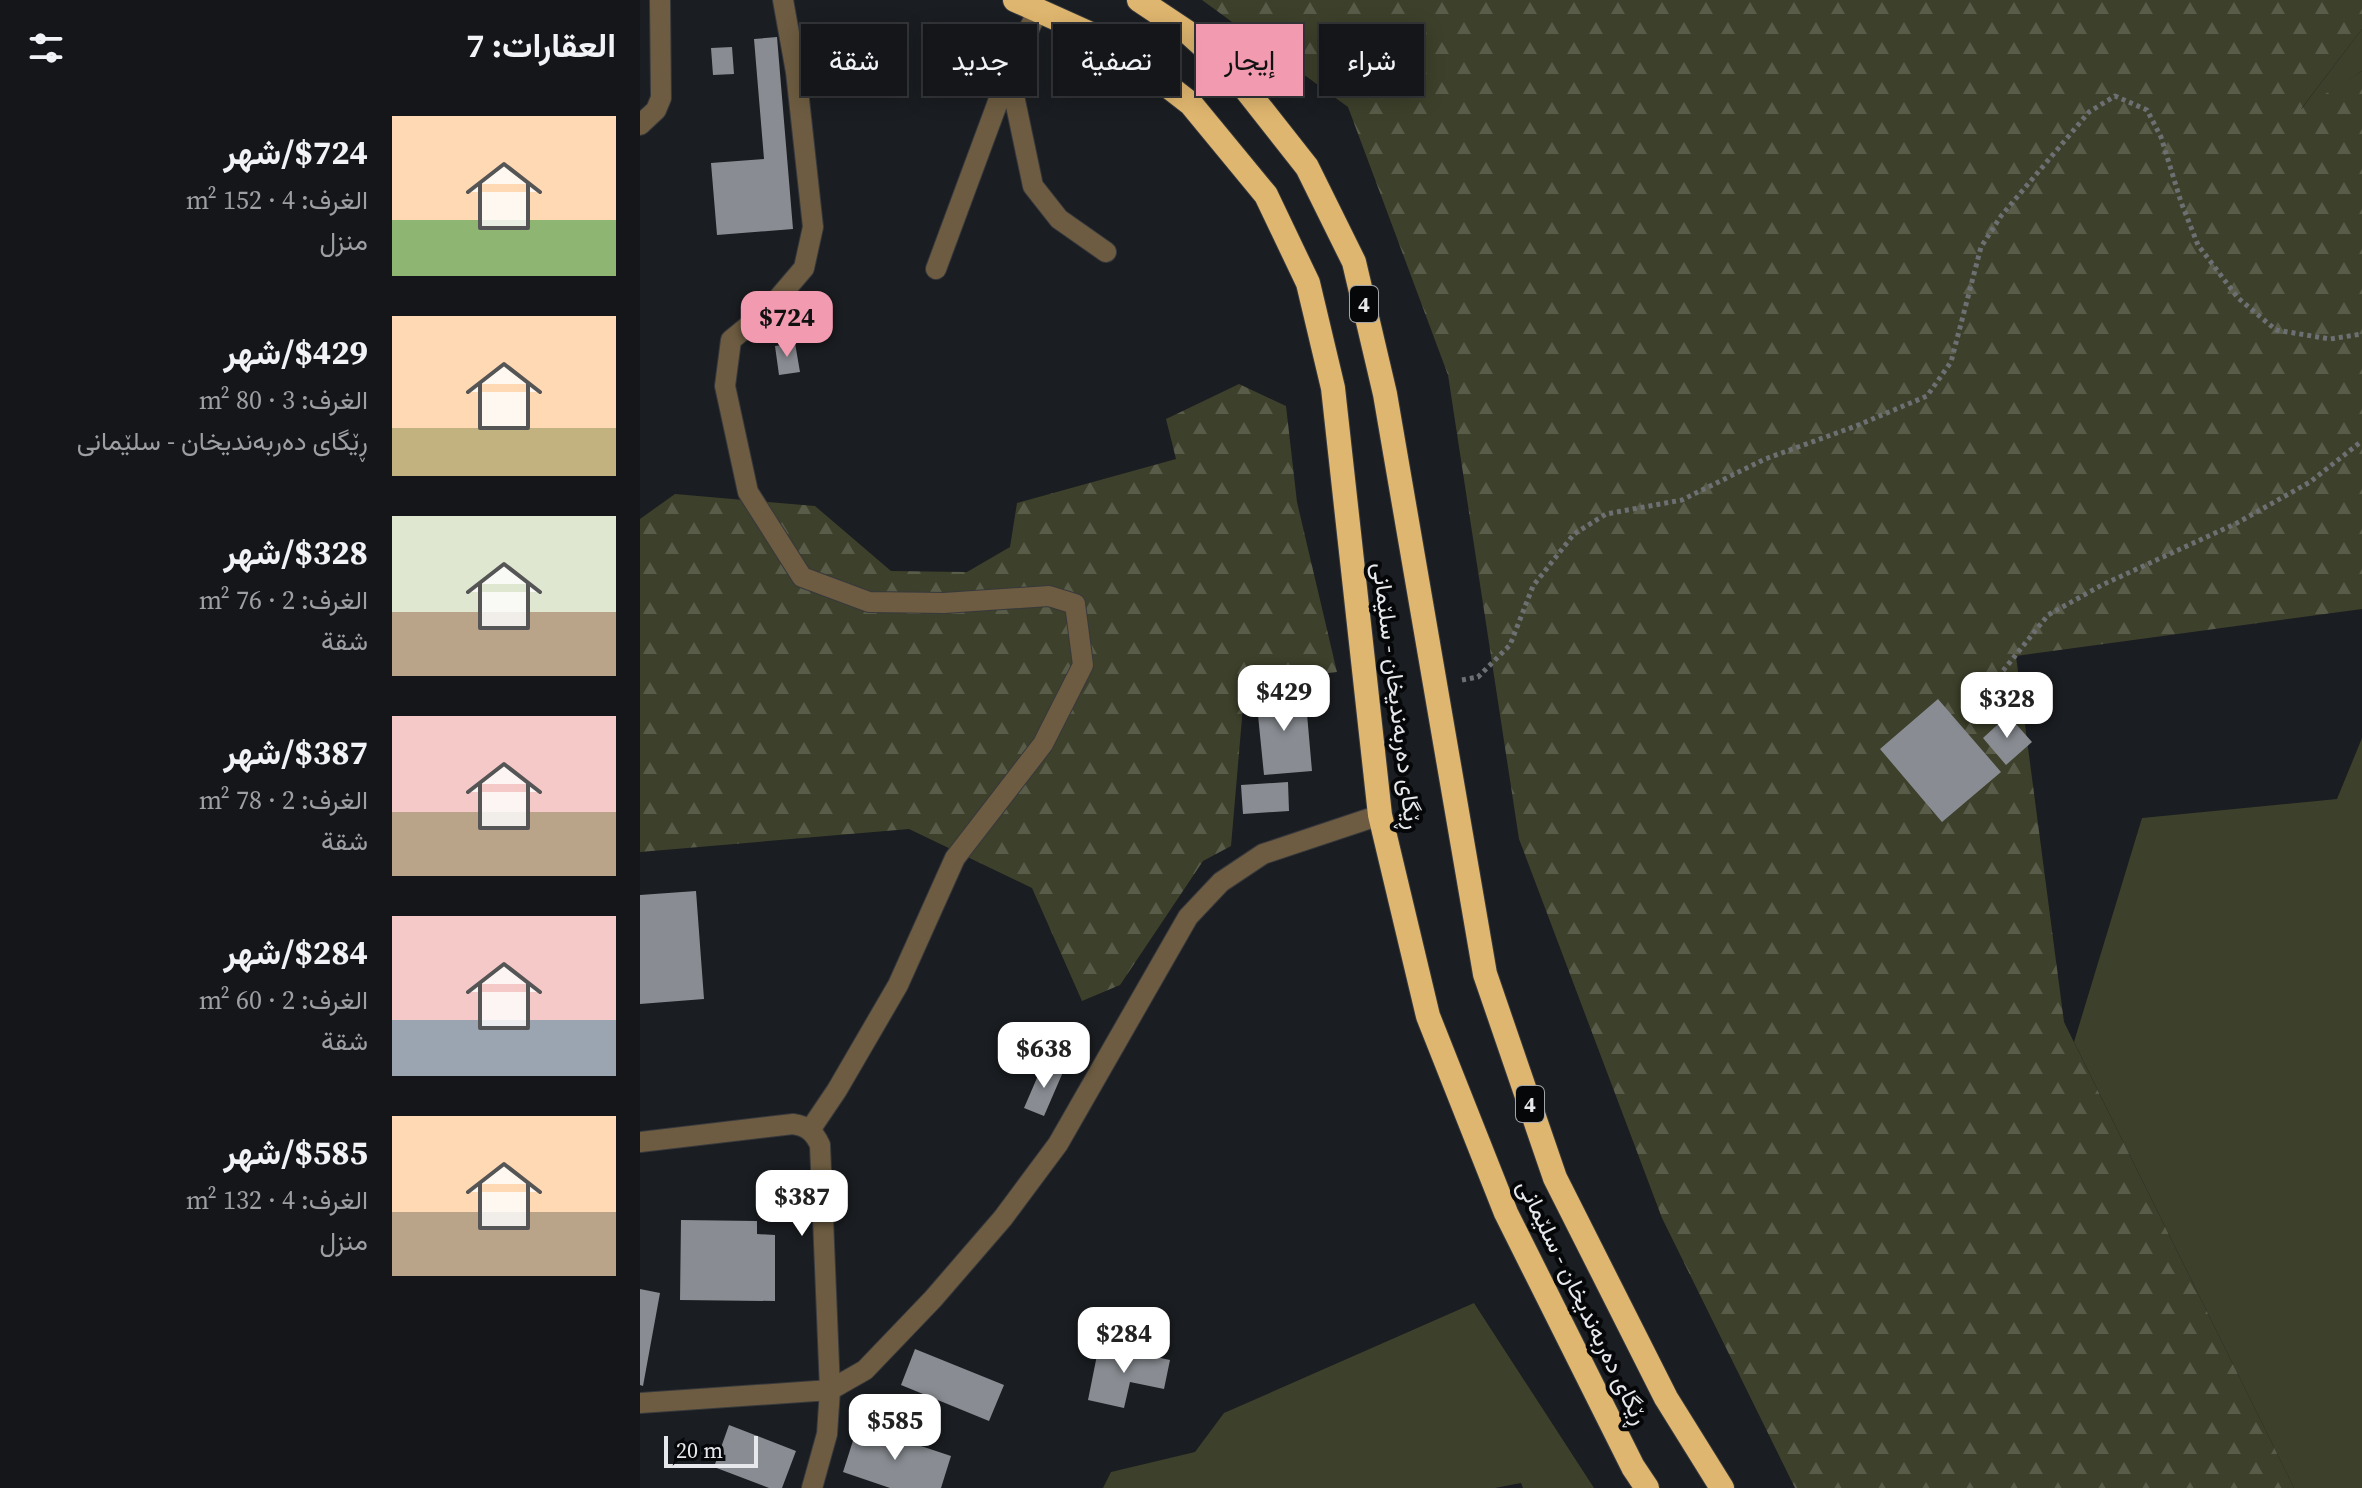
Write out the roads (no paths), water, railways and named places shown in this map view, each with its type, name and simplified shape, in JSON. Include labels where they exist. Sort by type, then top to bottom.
[{"type":"highway","name":"ڕێگای دەربەندیخان - سلێمانی","points":[[1015,0],[1115,45],[1191,104],[1266,195],[1308,283],[1333,388],[1380,815],[1428,1016],[1516,1233],[1633,1467],[1647,1488]]},
{"type":"highway","name":"ڕێگای دەربەندیخان - سلێمانی","points":[[1139,0],[1190,34],[1233,73],[1307,167],[1354,262],[1385,394],[1485,974],[1555,1178],[1666,1398],[1722,1488]]},
{"type":"street","points":[[640,125],[656,110],[661,98],[660,0]]},
{"type":"street","points":[[783,0],[796,72],[813,227],[804,268],[769,309],[731,340],[725,386],[748,492],[802,577],[869,602],[944,603],[1049,596],[1075,604],[1083,665],[1043,744],[955,858],[898,985],[810,1130]]},
{"type":"street","points":[[1031,24],[1038,10]]},
{"type":"street","points":[[936,269],[1000,96]]},
{"type":"street","points":[[1014,96],[1033,186],[1059,219],[1106,252]]},
{"type":"street","points":[[640,1403],[830,1390],[865,1370],[933,1299],[1003,1218],[1058,1144],[1188,917],[1221,882],[1263,854],[1380,815]]},
{"type":"street","points":[[640,1142],[793,1124],[810,1130],[820,1145],[830,1390],[827,1434],[812,1488]]}]
